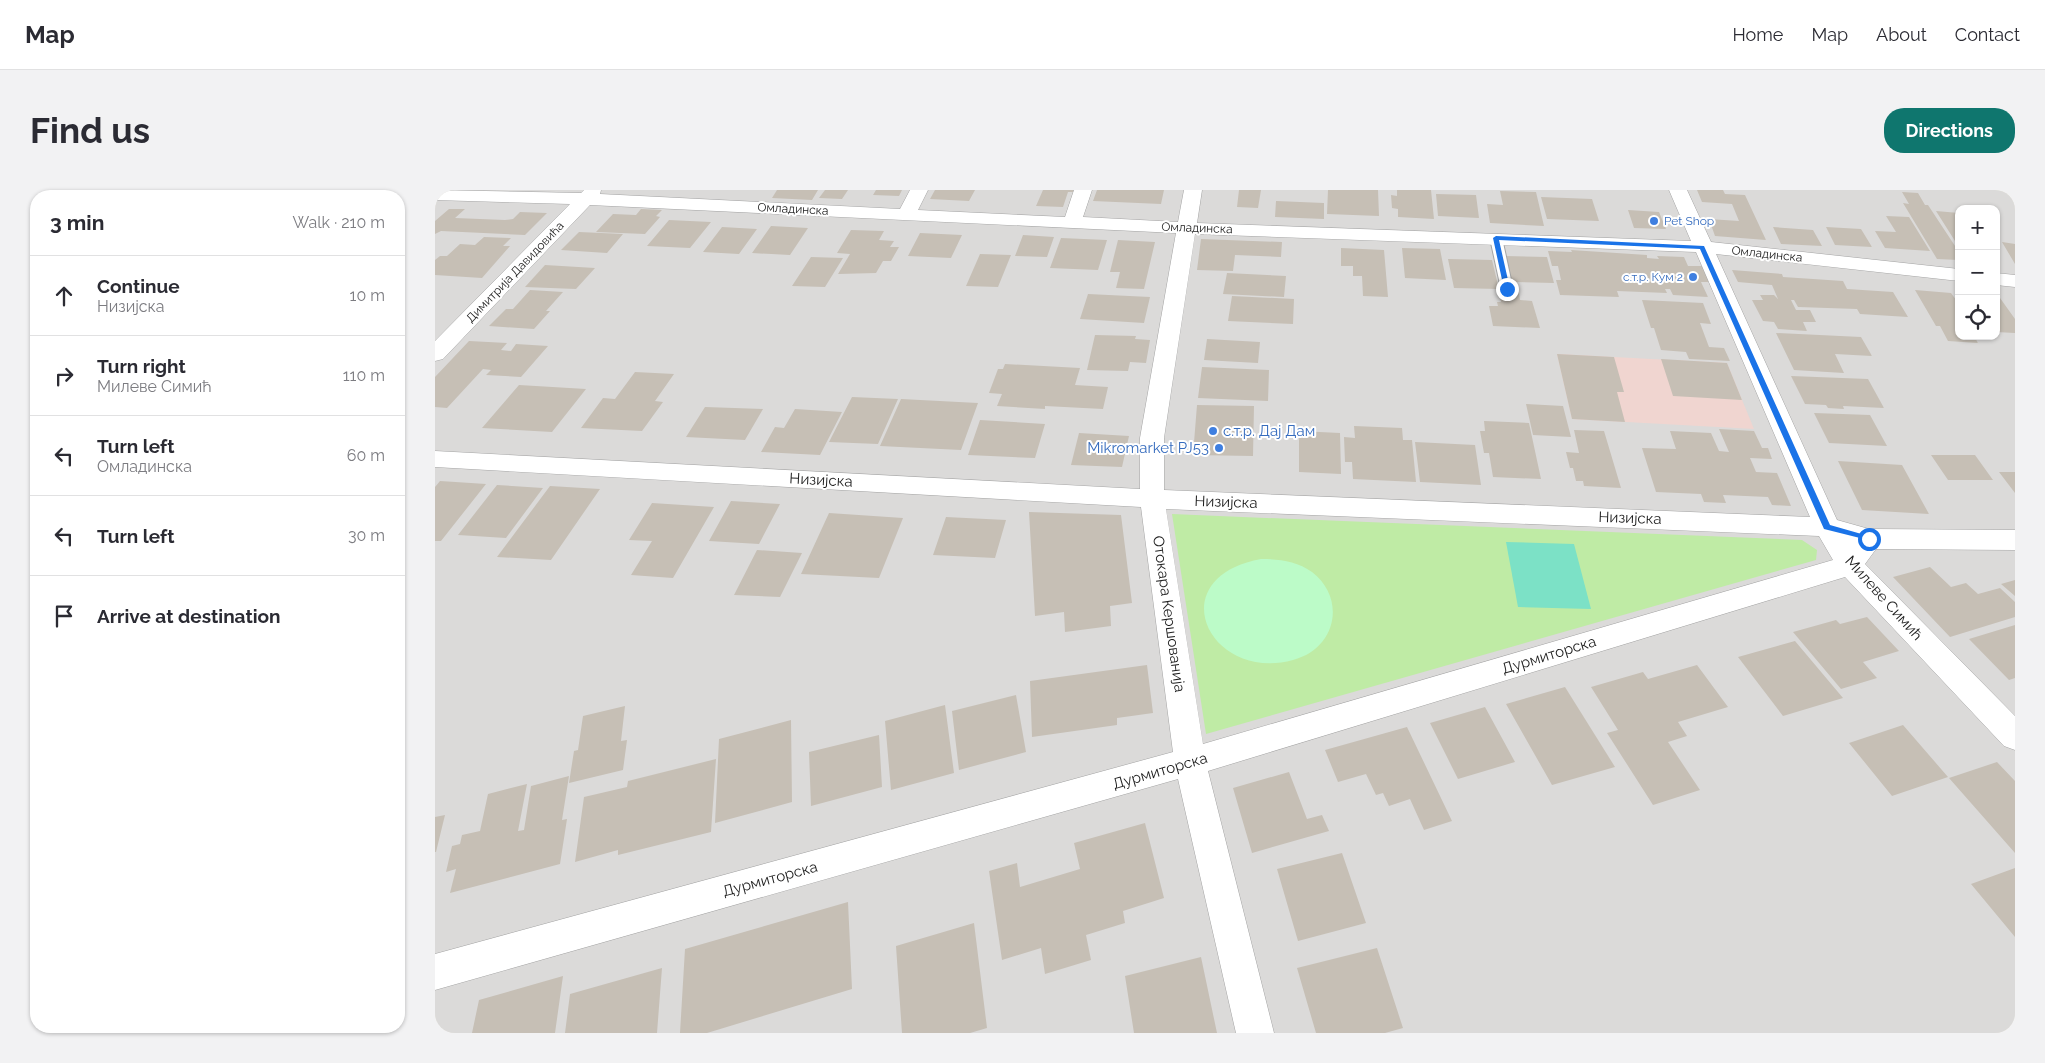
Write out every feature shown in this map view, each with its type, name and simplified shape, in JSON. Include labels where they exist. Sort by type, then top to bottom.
[{"type":"street","points":[[739,206],[752,190]]},
{"type":"street","points":[[906,214],[919,190]]},
{"type":"street","points":[[1072,222],[1083,190]]},
{"type":"street","name":"Отокара Кершованија","points":[[1193,190],[1152,438],[1152,499],[1191,762],[1255,1033]]},
{"type":"street","name":"Милеве Симић","points":[[1678,190],[1827,527],[1850,565],[2015,736]]},
{"type":"street","name":"Омладинска","points":[[435,195],[590,195],[739,206],[1186,228],[1702,247],[1955,275]]},
{"type":"street","name":"Димитрија Давидовића","points":[[435,354],[590,195]]},
{"type":"street","points":[[2000,279],[2015,281]]},
{"type":"street","name":"Низијска","points":[[435,459],[1152,499],[1827,527],[1869,539],[2015,540]]},
{"type":"street","points":[[1850,565],[1869,539]]},
{"type":"street","name":"Дурмиторска","points":[[435,972],[1191,762],[1850,565]]},
{"type":"lane","points":[[1496,238],[1507,289]]},
{"type":"shaded area","points":[[435,190],[2015,190],[2015,1033],[435,1033]]},
{"type":"shaded area","points":[[1557,354],[1727,363],[1754,429],[1572,419]]},
{"type":"green space","points":[[1172,514],[1802,540],[1817,550],[1816,560],[1206,734]]},
{"type":"green space","points":[[1506,542],[1574,544],[1591,609],[1518,607]]},
{"type":"green space","points":[[1261,559],[1288,561],[1306,568],[1323,583],[1330,596],[1333,609],[1332,622],[1327,634],[1319,645],[1308,654],[1293,660],[1263,663],[1238,657],[1219,643],[1207,625],[1204,605],[1211,586],[1230,570]]},
{"type":"building","points":[[777,190],[818,190],[812,200],[772,198]]},
{"type":"building","points":[[825,190],[848,190],[842,199],[819,198]]},
{"type":"building","points":[[876,190],[902,190],[899,196],[873,195]]},
{"type":"building","points":[[935,190],[975,190],[969,201],[930,199]]},
{"type":"building","points":[[1043,190],[1074,190],[1073,192],[1068,192],[1063,207],[1036,206]]},
{"type":"building","points":[[1097,190],[1164,190],[1161,204],[1093,201]]},
{"type":"building","points":[[1239,190],[1261,190],[1258,208],[1237,207]]},
{"type":"building","points":[[1328,190],[1378,190],[1379,216],[1327,214]]},
{"type":"building","points":[[1397,190],[1431,190],[1434,219],[1398,217],[1398,209],[1392,208],[1391,195],[1397,196]]},
{"type":"building","points":[[1697,190],[1723,190],[1725,194],[1745,195],[1766,240],[1715,236],[1709,219],[1739,221],[1732,204],[1702,202]]},
{"type":"building","points":[[1500,191],[1536,192],[1544,226],[1490,223],[1487,204],[1503,205]]},
{"type":"building","points":[[1902,192],[1918,193],[1955,246],[1955,260],[1937,259],[1903,203],[1909,204]]},
{"type":"building","points":[[1436,194],[1476,195],[1479,218],[1438,216]]},
{"type":"building","points":[[1541,197],[1592,199],[1599,221],[1547,219]]},
{"type":"building","points":[[1276,201],[1324,203],[1324,219],[1275,217]]},
{"type":"building","points":[[449,209],[465,209],[455,218],[505,220],[513,219],[520,212],[547,213],[525,235],[441,231],[435,234],[435,221]]},
{"type":"building","points":[[641,209],[662,210],[656,216],[660,217],[645,234],[596,232],[613,214],[636,215]]},
{"type":"building","points":[[1628,210],[1659,212],[1666,229],[1634,228]]},
{"type":"building","points":[[1936,211],[1955,213],[1955,241]]},
{"type":"building","points":[[1886,216],[1909,217],[1930,251],[1885,248],[1875,231],[1896,232]]},
{"type":"building","points":[[669,220],[711,222],[690,248],[647,246]]},
{"type":"building","points":[[771,226],[808,228],[790,255],[752,253]]},
{"type":"building","points":[[722,227],[757,229],[739,254],[703,252]]},
{"type":"building","points":[[1773,227],[1813,230],[1822,246],[1781,244]]},
{"type":"building","points":[[1826,227],[1861,229],[1872,247],[1835,245]]},
{"type":"building","points":[[851,230],[884,231],[879,240],[894,241],[890,247],[899,247],[891,261],[883,261],[876,273],[838,274],[850,254],[837,253]]},
{"type":"building","points":[[579,232],[623,234],[607,253],[561,250]]},
{"type":"building","points":[[920,233],[962,235],[951,258],[908,256]]},
{"type":"building","points":[[1023,235],[1054,237],[1047,257],[1015,256]]},
{"type":"building","points":[[484,237],[511,238],[503,246],[510,246],[482,278],[435,275],[435,260],[440,256],[447,256],[460,244],[475,245]]},
{"type":"building","points":[[1061,238],[1107,240],[1098,270],[1050,268]]},
{"type":"building","points":[[1201,239],[1282,242],[1281,257],[1235,255],[1233,271],[1197,270]]},
{"type":"building","points":[[1118,240],[1155,242],[1144,289],[1116,288],[1120,272],[1110,272]]},
{"type":"building","points":[[2002,242],[2015,244],[2015,264]]},
{"type":"building","points":[[1341,248],[1384,250],[1388,297],[1363,296],[1362,276],[1353,276],[1353,266],[1341,266]]},
{"type":"building","points":[[1402,248],[1440,249],[1446,280],[1405,278]]},
{"type":"building","points":[[1571,250],[1647,255],[1647,258],[1659,259],[1657,256],[1684,257],[1688,266],[1702,266],[1709,282],[1701,282],[1708,297],[1673,295],[1670,289],[1665,289],[1667,293],[1617,291],[1619,297],[1560,295],[1556,280],[1561,280],[1558,266],[1552,266],[1548,251],[1572,252]]},
{"type":"building","points":[[980,254],[1011,255],[998,287],[966,286]]},
{"type":"building","points":[[1505,256],[1547,257],[1554,283],[1511,282]]},
{"type":"building","points":[[811,257],[843,258],[825,287],[792,286]]},
{"type":"building","points":[[1448,259],[1492,260],[1499,289],[1454,288]]},
{"type":"building","points":[[545,265],[595,268],[576,289],[525,287]]},
{"type":"building","points":[[1732,270],[1782,274],[1783,277],[1843,281],[1847,289],[1893,292],[1908,317],[1860,314],[1857,309],[1798,307],[1794,300],[1791,300],[1796,310],[1810,310],[1816,322],[1803,322],[1807,331],[1778,329],[1774,322],[1763,321],[1752,300],[1763,300],[1760,295],[1774,295],[1778,299],[1772,285],[1738,282]]},
{"type":"building","points":[[1227,273],[1286,276],[1284,297],[1223,294]]},
{"type":"building","points":[[530,290],[563,292],[546,311],[550,311],[534,329],[489,326],[506,309],[513,309]]},
{"type":"building","points":[[1915,290],[1951,293],[1955,298],[1955,340],[1976,340],[1978,343],[1948,341],[1940,326],[1936,326]]},
{"type":"building","points":[[1499,292],[1519,292],[1520,300],[1532,301],[1540,328],[1493,326],[1489,306],[1498,306],[1497,302],[1501,302]]},
{"type":"building","points":[[1088,294],[1150,297],[1144,323],[1080,319]]},
{"type":"building","points":[[1232,296],[1294,299],[1293,324],[1228,321]]},
{"type":"building","points":[[2000,298],[2015,319],[2015,333],[2000,332]]},
{"type":"building","points":[[1642,300],[1703,303],[1711,324],[1700,323],[1709,347],[1724,348],[1730,361],[1689,359],[1686,352],[1661,350],[1654,328],[1651,328]]},
{"type":"building","points":[[1776,333],[1861,337],[1872,356],[1835,354],[1844,373],[1794,370]]},
{"type":"building","points":[[1095,335],[1136,336],[1135,339],[1150,340],[1146,363],[1130,362],[1128,371],[1087,370]]},
{"type":"building","points":[[1207,339],[1260,342],[1258,363],[1204,360]]},
{"type":"building","points":[[469,341],[507,343],[501,350],[511,351],[516,344],[548,346],[521,377],[486,375],[491,370],[483,369],[447,408],[435,407],[435,377]]},
{"type":"building","points":[[1557,354],[1614,357],[1624,392],[1617,392],[1625,422],[1572,419]]},
{"type":"building","points":[[1661,359],[1727,363],[1742,400],[1673,396]]},
{"type":"building","points":[[1005,364],[1080,368],[1075,385],[1108,387],[1103,409],[1045,406],[1045,409],[997,406],[1002,394],[989,393],[998,369],[1003,369]]},
{"type":"building","points":[[1202,367],[1269,370],[1268,401],[1198,398]]},
{"type":"building","points":[[635,372],[674,374],[655,401],[663,402],[642,431],[581,428],[603,398],[615,399]]},
{"type":"building","points":[[1791,376],[1868,379],[1884,408],[1843,406],[1844,409],[1828,408],[1826,405],[1805,404]]},
{"type":"building","points":[[519,385],[586,389],[552,432],[482,428]]},
{"type":"building","points":[[852,397],[898,399],[878,444],[829,442]]},
{"type":"building","points":[[901,399],[978,403],[961,450],[880,446]]},
{"type":"building","points":[[1526,404],[1563,406],[1571,437],[1533,435]]},
{"type":"building","points":[[1197,405],[1254,406],[1253,456],[1193,455]]},
{"type":"building","points":[[705,407],[763,409],[745,440],[686,437]]},
{"type":"building","points":[[795,409],[842,412],[820,455],[761,452],[775,427],[784,428]]},
{"type":"building","points":[[1814,413],[1870,415],[1887,446],[1829,443]]},
{"type":"building","points":[[980,420],[1045,424],[1035,458],[968,455]]},
{"type":"building","points":[[1484,421],[1529,423],[1541,479],[1493,477],[1489,453],[1484,453],[1480,431],[1485,431]]},
{"type":"building","points":[[1354,426],[1402,428],[1403,440],[1412,440],[1416,482],[1353,479],[1352,462],[1345,462],[1344,437],[1355,438]]},
{"type":"building","points":[[1719,429],[1754,431],[1762,448],[1768,448],[1772,459],[1750,458],[1756,472],[1777,473],[1791,506],[1772,505],[1768,497],[1723,495],[1726,503],[1704,502],[1701,494],[1656,492],[1642,448],[1676,449],[1670,431],[1711,433],[1719,451],[1729,452]]},
{"type":"building","points":[[1574,430],[1604,431],[1621,488],[1584,486],[1583,481],[1576,481],[1566,452],[1579,453]]},
{"type":"building","points":[[1299,431],[1340,433],[1341,474],[1299,472]]},
{"type":"building","points":[[1079,433],[1129,436],[1122,467],[1071,465]]},
{"type":"building","points":[[1415,442],[1475,445],[1481,485],[1420,482]]},
{"type":"building","points":[[1931,455],[1975,455],[1993,480],[1948,480]]},
{"type":"building","points":[[1838,461],[1902,465],[1929,514],[1862,510]]},
{"type":"building","points":[[1999,472],[2015,472],[2015,493]]},
{"type":"building","points":[[440,481],[486,484],[441,541],[435,541],[435,487]]},
{"type":"building","points":[[497,485],[543,488],[506,538],[458,535]]},
{"type":"building","points":[[550,486],[600,489],[551,560],[497,557]]},
{"type":"building","points":[[731,501],[780,504],[759,544],[709,541]]},
{"type":"building","points":[[652,503],[714,507],[673,578],[631,575],[652,541],[629,540]]},
{"type":"building","points":[[1029,512],[1121,515],[1132,603],[1110,606],[1111,626],[1065,632],[1064,612],[1035,616]]},
{"type":"building","points":[[829,513],[903,518],[879,578],[801,574]]},
{"type":"building","points":[[946,517],[1006,520],[995,558],[933,555]]},
{"type":"building","points":[[757,550],[802,553],[780,597],[734,595]]},
{"type":"building","points":[[1930,567],[1951,587],[1966,583],[1978,594],[2000,588],[2015,602],[2015,617],[1950,637],[1893,577]]},
{"type":"building","points":[[2015,580],[2015,596],[2001,584]]},
{"type":"building","points":[[1867,617],[1899,651],[1863,662],[1877,678],[1841,689],[1793,632],[1836,620],[1840,624]]},
{"type":"building","points":[[2015,625],[2015,678],[2009,680],[1969,639]]},
{"type":"building","points":[[1795,641],[1843,698],[1783,716],[1738,657]]},
{"type":"building","points":[[1147,665],[1153,713],[1117,718],[1117,725],[1032,737],[1030,681]]},
{"type":"building","points":[[1697,665],[1728,707],[1678,722],[1687,736],[1668,742],[1700,790],[1653,805],[1607,733],[1618,730],[1591,687],[1643,672],[1648,679]]},
{"type":"building","points":[[1565,687],[1615,767],[1552,785],[1506,704]]},
{"type":"building","points":[[1016,695],[1026,752],[959,770],[952,711]]},
{"type":"building","points":[[945,705],[954,773],[891,790],[885,721]]},
{"type":"building","points":[[625,706],[621,741],[627,740],[623,770],[569,783],[574,751],[578,750],[583,716]]},
{"type":"building","points":[[1485,707],[1515,762],[1458,779],[1430,723]]},
{"type":"building","points":[[791,720],[792,802],[715,823],[719,739]]},
{"type":"building","points":[[1903,725],[1948,777],[1892,796],[1849,743]]},
{"type":"building","points":[[1407,727],[1452,821],[1424,830],[1410,799],[1389,806],[1383,793],[1376,795],[1366,774],[1338,782],[1325,750]]},
{"type":"building","points":[[879,735],[882,787],[811,806],[809,752]]},
{"type":"building","points":[[716,759],[711,832],[618,855],[618,850],[575,862],[584,797],[627,787],[628,781]]},
{"type":"building","points":[[1997,762],[2015,781],[2015,853],[1949,778]]},
{"type":"building","points":[[1289,772],[1307,819],[1322,815],[1329,831],[1252,853],[1233,788]]},
{"type":"building","points":[[569,776],[562,820],[567,819],[560,864],[450,893],[456,869],[446,872],[452,846],[460,844],[462,835],[480,831],[488,794],[527,784],[518,831],[524,830],[531,786]]},
{"type":"building","points":[[445,815],[436,852],[435,852],[435,817]]},
{"type":"building","points":[[1145,823],[1164,898],[1123,911],[1125,923],[1086,935],[1091,960],[1045,974],[1041,948],[1002,960],[989,871],[1017,863],[1020,887],[1080,869],[1074,843]]},
{"type":"building","points":[[1342,853],[1366,923],[1298,941],[1277,869]]},
{"type":"building","points":[[2015,868],[2015,937],[1971,884]]},
{"type":"building","points":[[848,902],[852,989],[707,1033],[680,1033],[685,949]]},
{"type":"building","points":[[974,923],[987,1028],[970,1033],[902,1033],[896,946]]},
{"type":"building","points":[[1377,948],[1403,1028],[1385,1033],[1316,1033],[1297,968]]},
{"type":"building","points":[[1201,957],[1217,1033],[1134,1033],[1125,976]]},
{"type":"building","points":[[662,968],[657,1033],[565,1033],[570,994]]},
{"type":"building","points":[[563,976],[555,1033],[472,1033],[479,1000]]},
{"type":"place","name":"Pet Shop","points":[[1654,221]]},
{"type":"place","name":"с.т.р. Кум 2","points":[[1693,277]]},
{"type":"place","name":"с.т.р. Дај Дам","points":[[1213,431]]},
{"type":"place","name":"Mikromarket PJ53","points":[[1219,448]]},
{"type":"route","points":[[1507,289],[1496,238],[1702,247],[1827,527],[1869,539]]}]
